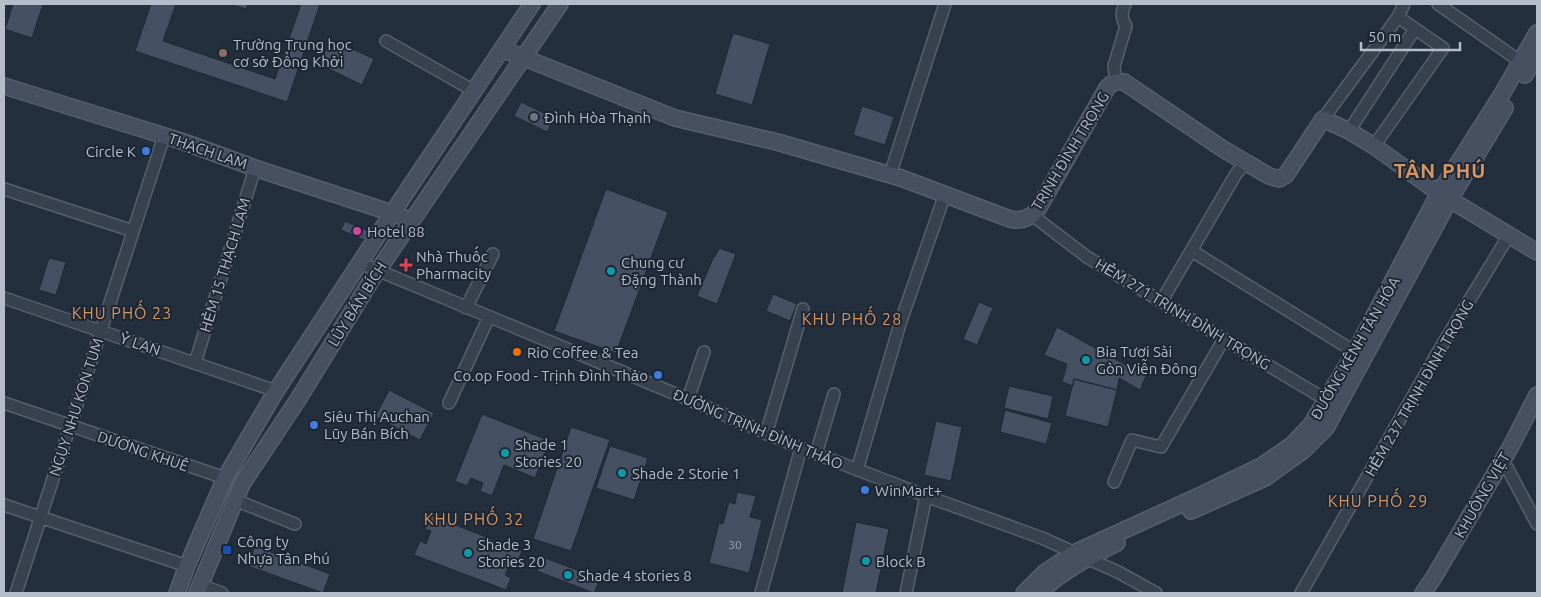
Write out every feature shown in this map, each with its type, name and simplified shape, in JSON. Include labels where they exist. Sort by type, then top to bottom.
[{"type":"street","name":"LŨY BÁN BÍCH","points":[[177,593],[225,478],[276,391],[532,4]]},
{"type":"street","name":"LŨY BÁN BÍCH","points":[[199,589],[242,484],[299,398],[377,271],[560,4]]},
{"type":"street","points":[[890,175],[945,4]]},
{"type":"street","points":[[1116,81],[1114,66],[1126,26],[1122,19],[1125,4]]},
{"type":"street","points":[[1403,4],[1398,17],[1323,119],[1349,131],[1374,146],[1445,196],[1537,252]]},
{"type":"street","points":[[1438,4],[1521,62]]},
{"type":"street","points":[[1374,146],[1443,48],[1398,17]]},
{"type":"street","points":[[1349,131],[1415,29]]},
{"type":"street","name":"ĐƯỜNG KÊNH TÂN HÓA","points":[[1332,403],[1355,352],[1537,33]]},
{"type":"street","points":[[386,41],[474,91]]},
{"type":"street","name":"TRỊNH ĐÌNH TRỌNG","points":[[502,50],[675,118],[777,142],[890,175],[1016,220],[1032,215],[1043,202],[1107,88],[1116,81],[1124,82],[1245,163],[1268,176],[1279,179],[1286,175],[1323,119]]},
{"type":"street","name":"ĐƯỜNG KÊNH TÂN HÓA","points":[[1024,593],[1044,573],[1263,465],[1292,444],[1332,403],[1445,196],[1537,55]]},
{"type":"street","name":"THẠCH LAM","points":[[4,86],[164,136],[412,220]]},
{"type":"street","name":"NGỤY NHƯ KON TUM","points":[[16,593],[164,136]]},
{"type":"street","points":[[1161,302],[1236,174],[1245,163]]},
{"type":"street","name":"HẺM 15 THẠCH LAM","points":[[195,363],[255,168]]},
{"type":"street","points":[[4,189],[133,231]]},
{"type":"street","points":[[857,470],[900,324],[945,194]]},
{"type":"street","name":"HẺM 271 TRỊNH ĐÌNH TRỌNG","points":[[1032,215],[1087,257],[1332,403]]},
{"type":"street","name":"HẺM 237 TRỊNH ĐÌNH TRỌNG","points":[[1304,592],[1438,352],[1508,234]]},
{"type":"street","points":[[1192,251],[1355,352]]},
{"type":"street","points":[[466,308],[493,254]]},
{"type":"street","name":"ĐƯỜNG TRỊNH ĐÌNH THẢO","points":[[360,263],[688,399],[766,434],[857,470],[1042,538],[1118,572],[1156,593]]},
{"type":"street","name":"Ỷ LAN","points":[[4,298],[276,391]]},
{"type":"street","points":[[766,434],[803,309]]},
{"type":"street","points":[[450,404],[489,317]]},
{"type":"street","points":[[1114,482],[1132,440],[1161,447],[1224,339]]},
{"type":"street","points":[[688,399],[704,352]]},
{"type":"street","points":[[816,454],[834,394]]},
{"type":"street","name":"KHUÔNG VIỆT","points":[[1423,593],[1503,460],[1537,395]]},
{"type":"street","name":"DƯƠNG KHUÊ","points":[[4,404],[225,478]]},
{"type":"street","points":[[761,593],[801,448]]},
{"type":"street","points":[[1503,460],[1537,524]]},
{"type":"street","points":[[906,593],[926,496]]},
{"type":"street","points":[[235,500],[295,524]]},
{"type":"street","points":[[4,505],[187,566]]},
{"type":"street","name":"ĐƯỜNG KÊNH TÂN HÓA","points":[[1039,593],[1068,569],[1081,555]]},
{"type":"street","points":[[199,589],[222,593]]},
{"type":"building","points":[[13,4],[43,4],[32,38],[5,29]]},
{"type":"building","points":[[151,4],[176,4],[163,41],[275,79],[301,4],[320,4],[287,102],[135,51]]},
{"type":"building","points":[[233,4],[248,4],[246,9]]},
{"type":"building","points":[[733,33],[770,44],[752,105],[715,94]]},
{"type":"building","points":[[331,39],[374,59],[362,85],[319,64]]},
{"type":"building","name":"Đình Hòa Thạnh","points":[[521,102],[554,118],[547,132],[514,116]]},
{"type":"building","points":[[862,106],[894,117],[885,145],[853,135]]},
{"type":"building","name":"Chung cư Đặng Thành","points":[[606,189],[668,212],[616,353],[554,331]]},
{"type":"building","name":"Hotel 88","points":[[345,221],[373,233],[369,242],[341,230]]},
{"type":"building","points":[[719,248],[736,254],[717,304],[697,296]]},
{"type":"building","points":[[49,258],[66,262],[56,295],[39,290]]},
{"type":"building","points":[[773,294],[797,304],[790,321],[766,311]]},
{"type":"building","points":[[979,302],[993,308],[977,345],[963,339]]},
{"type":"building","name":"Bia Tươi Sài Gòn Viễn Đông","points":[[1057,327],[1146,376],[1140,390],[1119,378],[1117,390],[1074,379],[1073,386],[1062,382],[1067,364],[1044,355]]},
{"type":"building","points":[[1074,379],[1117,390],[1108,427],[1065,416]]},
{"type":"building","points":[[1009,386],[1053,396],[1048,419],[1004,408]]},
{"type":"building","points":[[389,390],[434,413],[420,440],[375,417]]},
{"type":"building","points":[[1005,410],[1052,423],[1046,444],[1000,432]]},
{"type":"building","name":"Shade 1 Stories 20","points":[[482,414],[550,441],[535,478],[504,465],[492,496],[480,491],[483,483],[471,478],[467,486],[455,481]]},
{"type":"building","points":[[936,421],[962,427],[951,481],[924,475]]},
{"type":"building","points":[[571,427],[610,440],[571,551],[533,539]]},
{"type":"building","name":"Shade 2 Storie 1","points":[[610,446],[648,458],[634,500],[596,488]]},
{"type":"building","points":[[737,492],[756,496],[750,517],[762,520],[749,573],[709,563],[719,523],[723,524],[729,502],[735,504]]},
{"type":"building","name":"Shade 3 Stories 20","points":[[430,515],[522,551],[517,564],[511,562],[505,575],[511,578],[506,590],[414,555],[420,541],[426,544],[431,531],[425,529]]},
{"type":"building","name":"Block B","points":[[856,522],[889,529],[876,593],[842,593]]},
{"type":"building","points":[[255,546],[330,574],[323,593],[248,566]]},
{"type":"building","name":"Shade 4 stories 8","points":[[543,557],[600,579],[594,593],[537,571]]},
{"type":"place","name":"Trường Trung học cơ sở Đồng Khởi","points":[[223,53]]},
{"type":"place","name":"Đình Hòa Thạnh","points":[[534,117]]},
{"type":"place","name":"Circle K","points":[[146,151]]},
{"type":"place","name":"Hotel 88","points":[[357,231]]},
{"type":"place","name":"Nhà Thuốc Pharmacity","points":[[406,265]]},
{"type":"place","name":"Chung cư Đặng Thành","points":[[611,271]]},
{"type":"place","name":"Rio Coffee & Tea","points":[[517,352]]},
{"type":"place","name":"Bia Tươi Sài Gòn Viễn Đông","points":[[1086,360]]},
{"type":"place","name":"Co.op Food - Trịnh Đình Thảo","points":[[658,375]]},
{"type":"place","name":"Siêu Thị Auchan Lũy Bán Bích","points":[[314,425]]},
{"type":"place","name":"Shade 1 Stories 20","points":[[505,453]]},
{"type":"place","name":"Shade 2 Storie 1","points":[[622,473]]},
{"type":"place","name":"WinMart+","points":[[865,490]]},
{"type":"place","name":"Công ty Nhựa Tân Phú","points":[[227,550]]},
{"type":"place","name":"Shade 3 Stories 20","points":[[468,553]]},
{"type":"place","name":"Block B","points":[[866,561]]},
{"type":"place","name":"Shade 4 stories 8","points":[[568,575]]},
{"type":"district","name":"TÂN PHÚ","points":[[1440,170]]},
{"type":"district","name":"KHU PHỐ 23","points":[[122,313]]},
{"type":"district","name":"KHU PHỐ 28","points":[[852,319]]},
{"type":"district","name":"KHU PHỐ 29","points":[[1378,501]]},
{"type":"district","name":"KHU PHỐ 32","points":[[474,519]]}]
